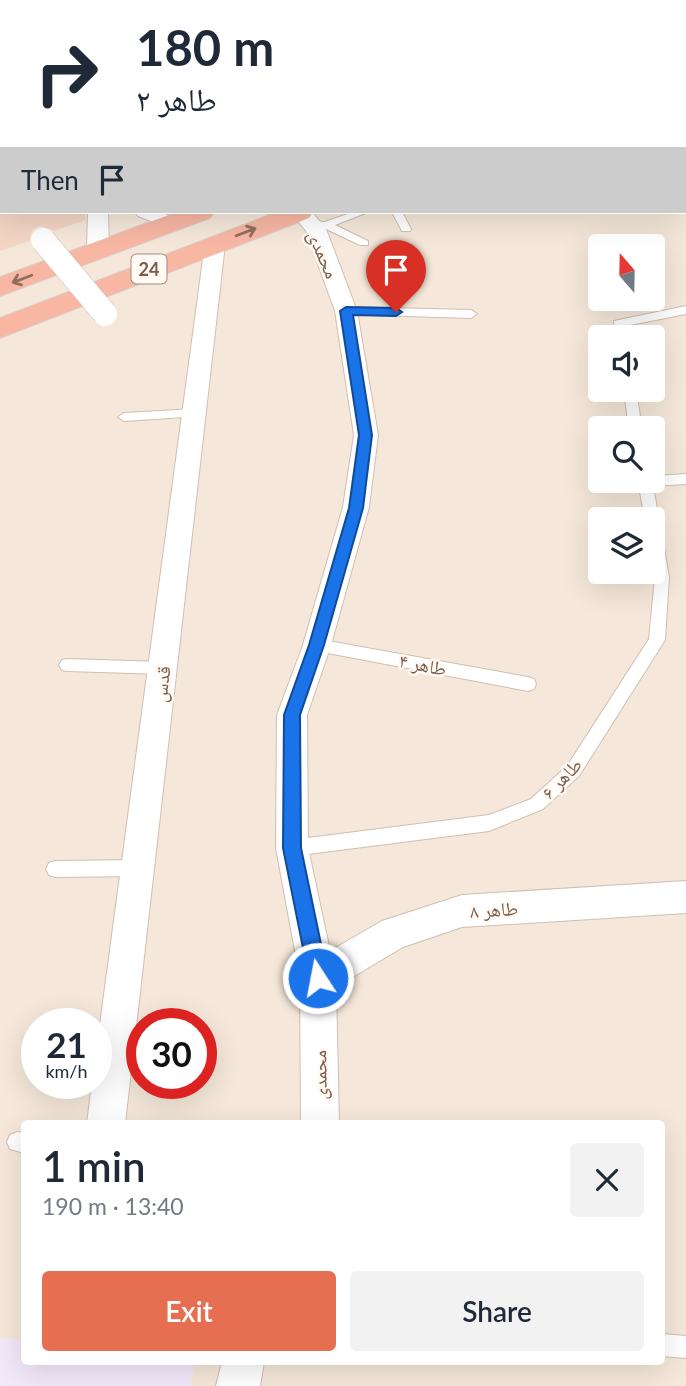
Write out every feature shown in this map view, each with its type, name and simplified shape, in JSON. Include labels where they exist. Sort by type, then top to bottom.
[{"type":"highway","name":"24","points":[[0,287],[196,214]]},
{"type":"highway","name":"24","points":[[0,329],[215,244],[310,218]]},
{"type":"street","points":[[98,214],[98,250]]},
{"type":"street","points":[[150,214],[171,223]]},
{"type":"street","name":"محمدی","points":[[310,218],[346,311],[366,435],[356,508],[317,645],[292,715],[292,848],[318,978],[320,1120]]},
{"type":"street","points":[[43,240],[105,314]]},
{"type":"street","name":"قدس","points":[[106,1120],[215,244]]},
{"type":"street","name":"طاهر ۸","points":[[318,978],[394,933],[463,911],[686,897]]},
{"type":"street","points":[[238,1386],[242,1365]]},
{"type":"lane","points":[[310,218],[345,214]]},
{"type":"lane","points":[[398,214],[407,229]]},
{"type":"lane","points":[[310,218],[364,243]]},
{"type":"lane","points":[[618,325],[686,310]]},
{"type":"lane","points":[[346,311],[471,314]]},
{"type":"lane","points":[[124,417],[195,413]]},
{"type":"lane","points":[[665,480],[686,479]]},
{"type":"lane","name":"طاهر ۶","points":[[292,848],[489,823],[537,804],[573,771],[657,640],[661,584]]},
{"type":"lane","name":"طاهر ۴","points":[[317,645],[528,684]]},
{"type":"lane","points":[[67,665],[163,668]]},
{"type":"lane","points":[[55,869],[138,868]]},
{"type":"lane","points":[[665,1345],[686,1347]]},
{"type":"shaded area","points":[[0,214],[686,214],[686,1386],[0,1386]]},
{"type":"shaded area","points":[[0,1338],[21,1340],[21,1365],[194,1365],[191,1386],[0,1386]]},
{"type":"building","points":[[0,214],[85,214],[85,220],[54,231],[40,226],[33,229],[29,241],[0,251]]},
{"type":"route","points":[[318,978],[292,848],[292,715],[317,645],[356,508],[366,435],[346,311],[396,312]]}]
